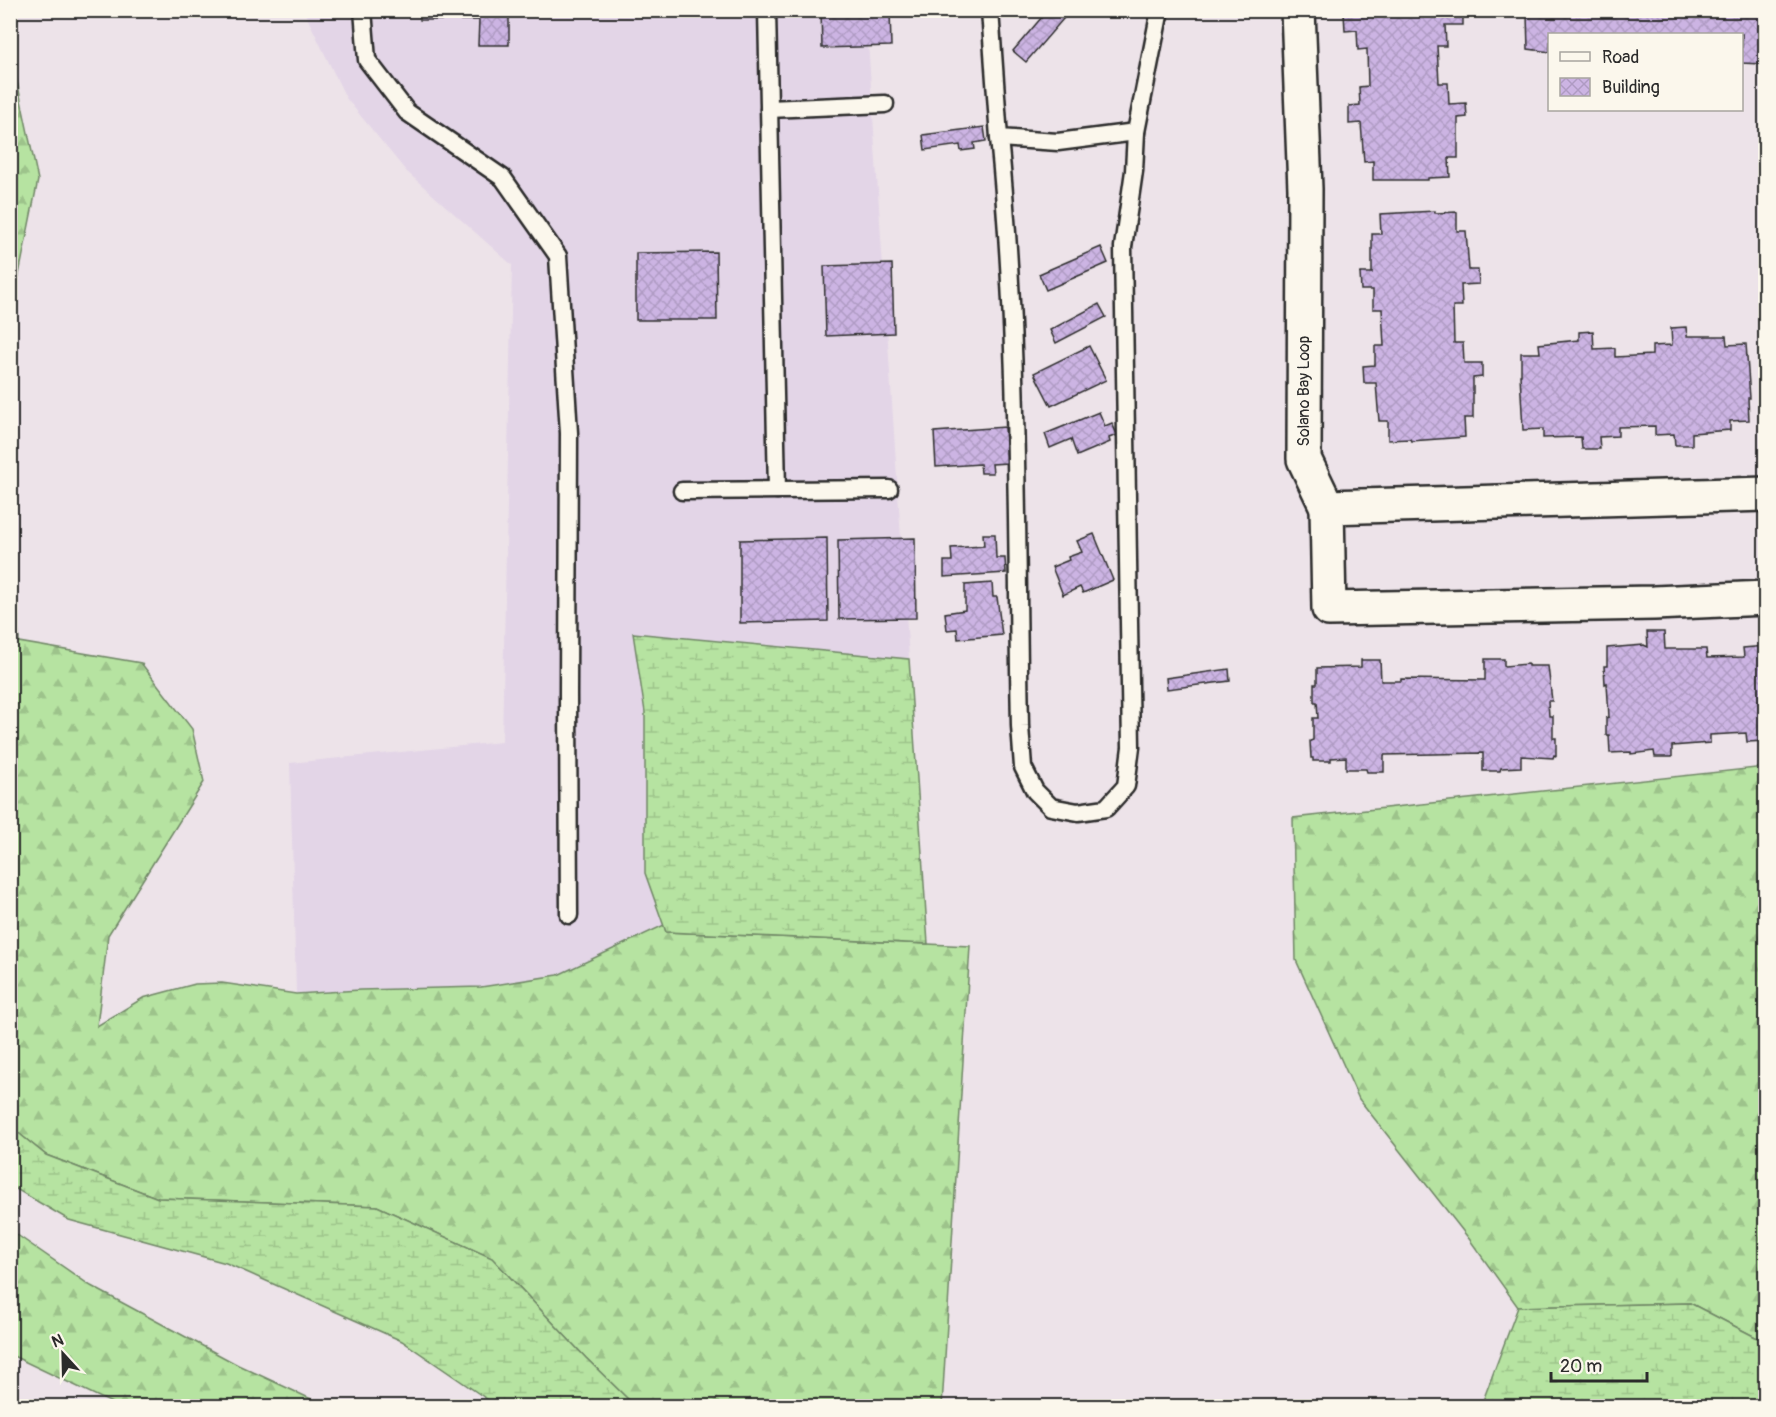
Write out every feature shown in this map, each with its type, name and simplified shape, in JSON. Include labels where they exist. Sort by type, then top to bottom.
[{"type":"street","name":"Solano Bay Loop","points":[[1298,10],[1305,189],[1304,459],[1327,507]]},
{"type":"street","points":[[1766,494],[1327,507],[1329,609],[1642,604],[1766,598]]},
{"type":"lane","points":[[363,10],[367,60],[407,112],[503,178],[558,256],[569,433],[569,915]]},
{"type":"lane","points":[[767,10],[777,490]]},
{"type":"lane","points":[[990,10],[1008,226],[1023,767],[1035,791],[1051,807],[1078,812],[1106,808],[1126,786],[1131,747],[1123,247],[1134,171],[1136,132],[1160,10]]},
{"type":"lane","points":[[769,109],[885,104]]},
{"type":"lane","points":[[999,138],[1058,142],[1136,132]]},
{"type":"lane","points":[[682,491],[889,489]]},
{"type":"shaded area","points":[[304,11],[866,11],[909,659],[634,633],[645,712],[645,873],[664,925],[558,975],[481,987],[296,993],[290,763],[502,742],[512,265],[406,171],[346,98]]},
{"type":"green space","points":[[11,63],[14,67],[38,180],[11,314]]},
{"type":"green space","points":[[10,483],[19,642],[141,663],[192,729],[204,782],[108,935],[97,1026],[143,998],[195,984],[222,983],[296,994],[481,987],[558,975],[664,925],[666,932],[970,946],[942,1406],[635,1406],[586,1358],[492,1258],[377,1206],[158,1198],[46,1155],[11,1127]]},
{"type":"green space","points":[[633,633],[909,659],[928,944],[666,932],[645,873],[645,712]]},
{"type":"green space","points":[[1765,767],[1765,1342],[1690,1303],[1518,1307],[1470,1240],[1359,1099],[1296,960],[1293,818]]},
{"type":"green space","points":[[11,1127],[46,1155],[158,1198],[377,1206],[492,1258],[586,1358],[635,1406],[497,1406],[402,1341],[226,1263],[69,1220],[11,1186]]},
{"type":"green space","points":[[10,1230],[91,1286],[238,1365],[326,1406],[118,1406],[11,1355]]},
{"type":"green space","points":[[1690,1303],[1765,1342],[1765,1406],[1481,1406],[1518,1307]]},
{"type":"building","points":[[420,10],[509,10],[509,45],[478,45],[479,20],[420,20]]},
{"type":"building","points":[[821,10],[890,10],[891,46],[822,48]]},
{"type":"building","points":[[1048,10],[1070,11],[1026,62],[1013,51]]},
{"type":"building","points":[[1356,10],[1463,10],[1463,25],[1445,25],[1446,46],[1437,46],[1439,83],[1448,83],[1449,104],[1466,103],[1467,117],[1458,118],[1458,158],[1449,158],[1450,177],[1428,178],[1428,180],[1373,180],[1373,161],[1364,162],[1361,123],[1349,124],[1349,106],[1360,105],[1359,87],[1368,86],[1367,49],[1358,50],[1357,30],[1345,31],[1344,13],[1356,13]]},
{"type":"building","points":[[1530,10],[1763,10],[1764,48],[1761,48],[1760,64],[1743,63],[1743,33],[1548,33],[1548,52],[1528,49],[1527,15],[1530,15]]},
{"type":"building","points":[[984,127],[986,141],[974,143],[975,149],[961,151],[960,145],[925,150],[923,135]]},
{"type":"building","points":[[1435,211],[1435,213],[1457,212],[1457,231],[1466,231],[1469,270],[1478,270],[1479,284],[1461,285],[1462,306],[1453,306],[1454,343],[1463,343],[1464,363],[1482,363],[1482,377],[1473,378],[1473,418],[1464,418],[1465,437],[1411,441],[1410,439],[1388,440],[1388,421],[1379,421],[1376,383],[1364,383],[1363,366],[1375,365],[1375,346],[1384,346],[1382,309],[1373,309],[1373,290],[1361,290],[1360,273],[1372,273],[1372,234],[1381,234],[1380,214]]},
{"type":"building","points":[[1101,247],[1108,263],[1046,290],[1039,274]]},
{"type":"building","points":[[716,252],[717,320],[636,320],[636,253]]},
{"type":"building","points":[[892,264],[894,333],[826,336],[824,266]]},
{"type":"building","points":[[1099,304],[1106,317],[1056,343],[1050,330]]},
{"type":"building","points":[[1686,327],[1687,336],[1726,336],[1727,345],[1746,344],[1750,398],[1748,398],[1749,420],[1730,421],[1730,430],[1692,433],[1692,445],[1675,445],[1674,434],[1655,435],[1655,426],[1618,427],[1618,436],[1599,437],[1600,449],[1582,449],[1581,437],[1543,438],[1543,429],[1523,430],[1521,353],[1540,353],[1539,344],[1579,340],[1579,332],[1593,331],[1594,349],[1615,348],[1615,357],[1652,355],[1652,346],[1672,345],[1671,328]]},
{"type":"building","points":[[1089,346],[1106,380],[1051,406],[1034,373]]},
{"type":"building","points":[[1099,412],[1105,426],[1112,423],[1117,435],[1109,438],[1110,442],[1077,456],[1071,439],[1050,448],[1045,434]]},
{"type":"building","points":[[1005,427],[1007,463],[992,464],[993,473],[981,473],[980,464],[936,467],[934,432]]},
{"type":"building","points":[[983,534],[995,534],[996,558],[1005,558],[1006,573],[944,577],[944,561],[952,561],[951,548],[984,546]]},
{"type":"building","points":[[1094,534],[1113,580],[1083,593],[1080,587],[1063,595],[1052,567],[1082,552],[1077,541]]},
{"type":"building","points":[[827,538],[828,621],[740,623],[740,540]]},
{"type":"building","points":[[915,538],[916,618],[839,619],[838,540]]},
{"type":"building","points":[[992,583],[993,597],[997,597],[1002,635],[958,639],[957,629],[947,630],[945,613],[965,610],[965,585]]},
{"type":"building","points":[[1647,632],[1664,632],[1665,649],[1706,649],[1707,658],[1744,657],[1743,648],[1766,646],[1766,741],[1747,742],[1746,733],[1710,735],[1710,743],[1672,746],[1672,757],[1655,757],[1654,751],[1631,754],[1631,752],[1610,753],[1609,735],[1606,735],[1606,718],[1609,717],[1604,666],[1607,666],[1607,648],[1644,645],[1648,647]]},
{"type":"building","points":[[1485,659],[1504,659],[1504,666],[1528,664],[1528,666],[1548,666],[1552,701],[1548,701],[1549,716],[1553,716],[1556,756],[1554,755],[1553,758],[1521,756],[1521,767],[1483,771],[1483,753],[1384,755],[1384,772],[1346,769],[1346,757],[1331,758],[1331,761],[1313,761],[1311,758],[1310,741],[1313,740],[1313,718],[1318,718],[1317,702],[1314,702],[1317,668],[1361,667],[1361,660],[1380,660],[1381,681],[1401,681],[1401,679],[1485,680]]},
{"type":"building","points":[[1229,669],[1230,681],[1167,689],[1166,678]]}]
